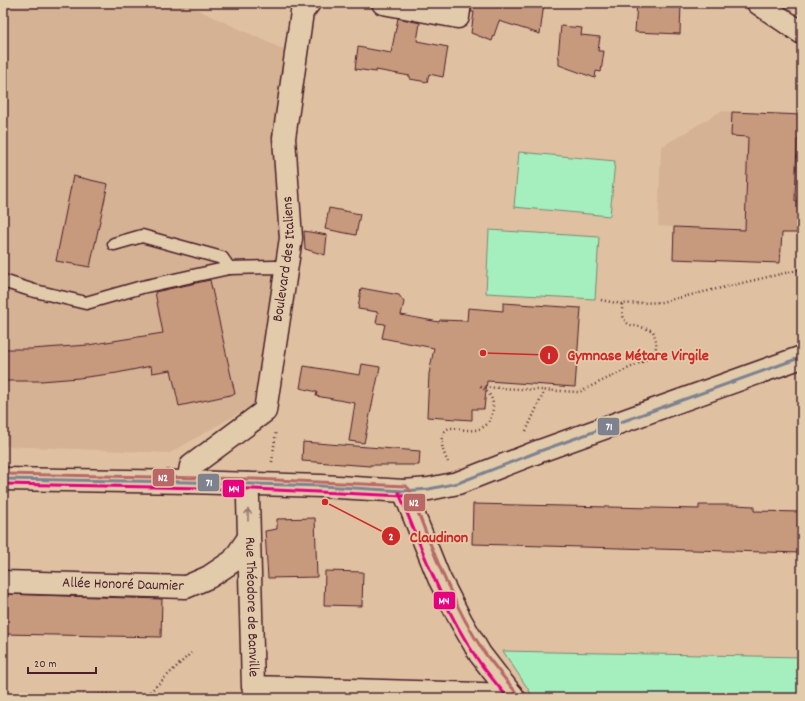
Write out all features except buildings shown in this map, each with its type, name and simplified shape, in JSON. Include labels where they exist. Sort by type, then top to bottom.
[{"type":"street","name":"Boulevard des Italiens","points":[[265,411],[292,238],[284,138],[302,12],[309,3]]},
{"type":"street","points":[[383,3],[458,17],[460,3]]},
{"type":"street","points":[[758,3],[802,33]]},
{"type":"street","points":[[3,479],[269,484],[404,491],[429,489],[458,483],[540,451],[802,357]]},
{"type":"street","points":[[188,482],[191,466],[265,411]]},
{"type":"street","name":"Rue Théodore de Banville","points":[[247,484],[253,688],[513,696]]},
{"type":"street","points":[[404,491],[439,578],[461,620],[480,654],[513,696]]},
{"type":"street","name":"Allée Honoré Daumier","points":[[3,582],[186,587],[209,577],[233,561],[248,539]]},
{"type":"lane","points":[[114,244],[142,236],[222,258],[229,268]]},
{"type":"lane","points":[[3,281],[31,290],[86,303],[142,287],[229,268],[275,267],[286,271]]},
{"type":"path","points":[[601,300],[622,304],[661,302],[802,269]]},
{"type":"path","points":[[458,483],[445,456],[442,444],[442,435],[450,428],[472,431],[478,430],[490,420],[493,412],[492,401],[488,392],[481,387],[580,392],[644,361],[652,355],[657,347],[653,331],[625,322],[622,317],[622,304]]},
{"type":"path","points":[[540,451],[525,434],[546,390]]},
{"type":"path","points":[[265,411],[279,414],[269,484]]},
{"type":"path","points":[[59,698],[103,694],[131,696],[149,692],[191,653]]},
{"type":"path","points":[[149,692],[149,698]]},
{"type":"shaded area","points":[[3,3],[183,3],[285,50],[275,133],[282,229],[253,405],[170,453],[3,446]]},
{"type":"shaded area","points":[[721,111],[802,115],[802,233],[782,233],[780,263],[673,259],[674,227],[658,226],[661,147]]},
{"type":"green space","points":[[519,152],[615,161],[610,216],[514,207]]},
{"type":"green space","points":[[489,230],[599,237],[595,299],[486,293]]},
{"type":"green space","points":[[503,651],[802,657],[802,698],[534,698]]},
{"type":"transit line","name":"71","points":[[3,479],[188,482],[321,486],[404,491],[429,489],[458,483],[540,451],[802,357]]},
{"type":"transit line","name":"N2","points":[[3,474],[254,479],[406,486],[409,489],[433,551],[461,613],[484,652],[518,695]]},
{"type":"transit line","name":"M4","points":[[3,484],[253,489],[404,496]]},
{"type":"transit line","name":"M4","points":[[399,493],[433,577],[453,618],[480,662],[508,698]]},
{"type":"place","name":"Gymnase Métare Virgile","points":[[483,353]]},
{"type":"place","name":"Claudinon","points":[[325,502]]}]
